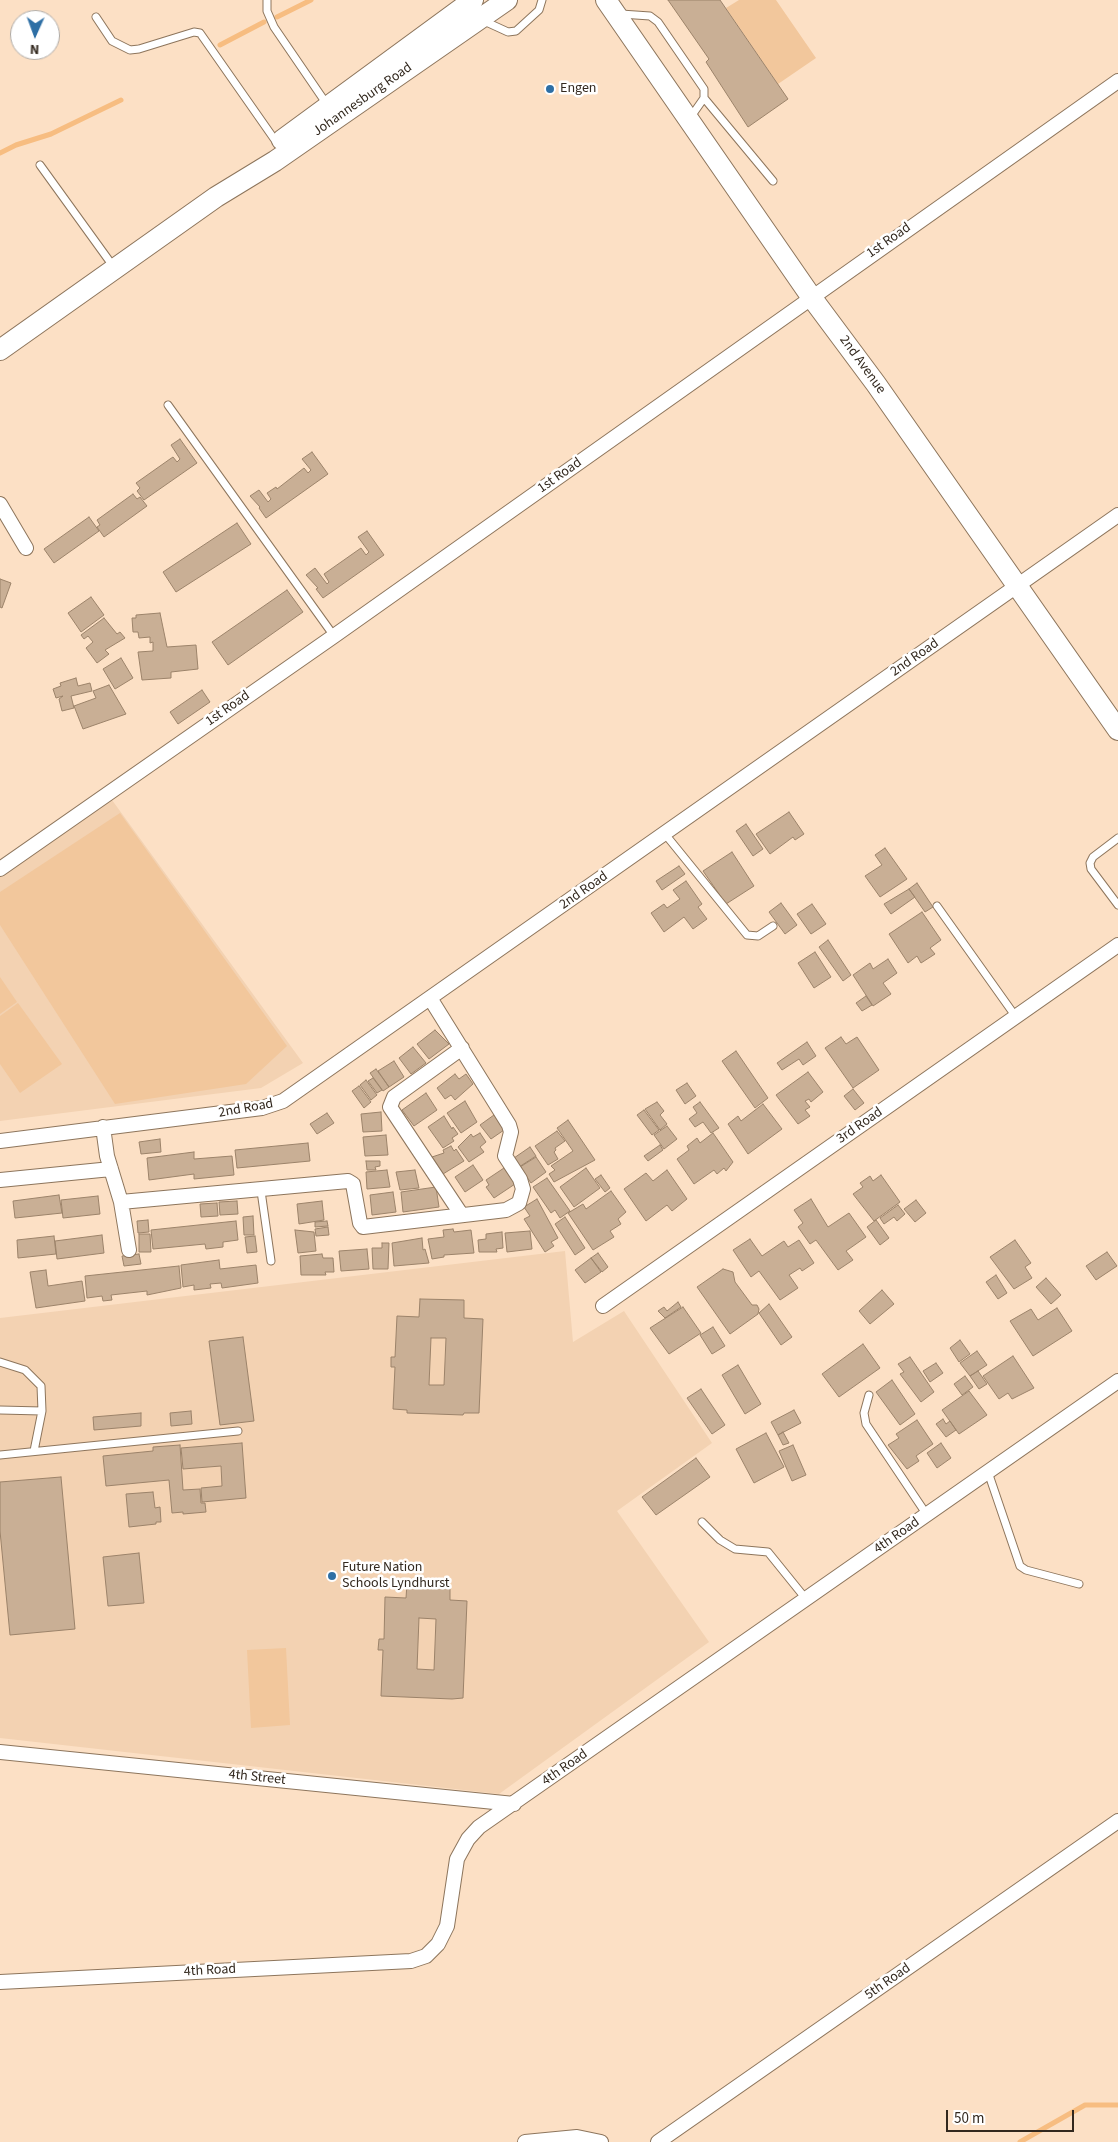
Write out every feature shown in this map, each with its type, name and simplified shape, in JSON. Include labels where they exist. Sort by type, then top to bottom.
[{"type":"main road","name":"Johannesburg Road","points":[[216,197],[277,144],[473,0]]},
{"type":"main road","name":"Johannesburg Road","points":[[0,350],[216,197],[275,161],[507,0]]},
{"type":"main road","name":"2nd Avenue","points":[[610,7],[812,298],[1118,730]]},
{"type":"street","name":"1st Road","points":[[0,869],[334,636],[812,298],[864,258],[1118,81]]},
{"type":"street","points":[[0,504],[26,548]]},
{"type":"street","name":"2nd Road","points":[[0,1141],[103,1127],[176,1120],[277,1104],[1118,515]]},
{"type":"street","name":"3rd Road","points":[[603,1306],[1118,945]]},
{"type":"street","points":[[121,1202],[261,1191],[350,1181],[353,1184],[360,1223],[366,1227],[460,1214],[506,1210],[519,1203],[523,1189],[520,1179],[505,1156],[511,1132],[509,1125],[430,998]]},
{"type":"street","points":[[460,1214],[390,1108],[394,1097],[462,1048]]},
{"type":"street","points":[[103,1127],[111,1169],[121,1202],[129,1250]]},
{"type":"street","points":[[0,1180],[111,1169]]},
{"type":"street","name":"4th Road","points":[[0,1982],[411,1961],[426,1956],[438,1944],[447,1926],[457,1860],[468,1839],[479,1827],[1118,1381]]},
{"type":"street","name":"4th Street","points":[[0,1752],[514,1804]]},
{"type":"street","name":"5th Road","points":[[658,2142],[1118,1821]]},
{"type":"street","points":[[525,2142],[577,2137],[601,2142]]},
{"type":"lane","points":[[267,0],[267,11],[274,27],[328,106]]},
{"type":"lane","points":[[480,19],[508,32],[516,31],[540,10],[542,0]]},
{"type":"lane","points":[[610,7],[650,16],[658,22],[704,89],[704,98],[689,120]]},
{"type":"lane","points":[[96,17],[112,41],[130,50],[194,32],[200,33],[277,144]]},
{"type":"lane","points":[[704,98],[773,181]]},
{"type":"lane","points":[[40,165],[115,269]]},
{"type":"lane","points":[[168,404],[334,636]]},
{"type":"lane","points":[[665,834],[747,935],[758,936],[773,926]]},
{"type":"lane","points":[[1118,838],[1093,857],[1090,863],[1091,870],[1118,905]]},
{"type":"lane","points":[[937,906],[1016,1017]]},
{"type":"lane","points":[[261,1191],[270,1262]]},
{"type":"lane","points":[[0,1362],[26,1370],[41,1386],[42,1411],[34,1451]]},
{"type":"lane","points":[[869,1395],[864,1413],[866,1424],[927,1515]]},
{"type":"lane","points":[[0,1410],[42,1411]]},
{"type":"lane","points":[[0,1455],[238,1432]]},
{"type":"lane","points":[[988,1472],[1020,1566],[1026,1570],[1079,1584]]},
{"type":"lane","points":[[702,1522],[720,1540],[735,1549],[768,1552],[807,1599]]},
{"type":"shaded area","points":[[739,0],[776,0],[816,58],[778,84],[726,8]]},
{"type":"shaded area","points":[[112,800],[303,1063],[261,1088],[0,1121],[0,874]]},
{"type":"shaded area","points":[[120,813],[287,1046],[246,1084],[115,1104],[0,925],[0,892]]},
{"type":"shaded area","points":[[0,977],[17,1002],[0,1014]]},
{"type":"shaded area","points":[[18,1003],[62,1064],[20,1093],[0,1064],[0,1016]]},
{"type":"shaded area","name":"Future Nation Schools Lyndhurst","points":[[565,1251],[573,1342],[624,1311],[712,1443],[617,1511],[709,1642],[499,1794],[0,1738],[0,1318]]},
{"type":"shaded area","points":[[286,1648],[290,1725],[251,1728],[247,1650]]},
{"type":"building","points":[[668,0],[720,0],[788,99],[748,127],[706,62],[709,59]]},
{"type":"building","points":[[180,439],[197,463],[144,500],[137,491],[140,488],[136,483],[173,457],[177,462],[180,459],[171,445]]},
{"type":"building","points":[[312,452],[328,474],[266,518],[260,507],[250,496],[259,490],[268,502],[271,499],[267,493],[276,487],[277,489],[304,468],[308,473],[311,470],[302,459]]},
{"type":"building","points":[[133,494],[137,499],[140,497],[147,506],[104,537],[97,527],[100,525],[97,520]]},
{"type":"building","points":[[89,517],[99,531],[54,563],[44,549]]},
{"type":"building","points":[[237,523],[251,544],[176,592],[163,572]]},
{"type":"building","points":[[367,531],[384,555],[323,598],[316,589],[318,588],[306,575],[315,568],[327,584],[329,582],[324,574],[361,548],[366,555],[369,552],[358,537]]},
{"type":"building","points":[[0,579],[11,583],[2,608],[0,607]]},
{"type":"building","points":[[287,590],[303,612],[228,665],[212,642]]},
{"type":"building","points":[[91,597],[104,615],[81,632],[68,613]]},
{"type":"building","points":[[160,613],[167,647],[196,645],[198,669],[171,672],[171,678],[142,680],[138,652],[153,651],[153,642],[150,643],[150,637],[139,638],[138,632],[133,632],[132,618],[136,618],[136,615]]},
{"type":"building","points":[[104,618],[117,634],[120,632],[125,638],[105,650],[109,654],[97,663],[86,648],[93,642],[88,636],[84,639],[81,635]]},
{"type":"building","points":[[121,658],[133,678],[115,689],[103,669]]},
{"type":"building","points":[[76,678],[78,686],[90,683],[92,691],[71,696],[74,708],[62,711],[59,699],[63,696],[56,698],[53,689],[61,686],[60,683]]},
{"type":"building","points":[[109,685],[126,714],[83,729],[74,706],[96,698],[93,691]]},
{"type":"building","points":[[202,690],[210,702],[178,724],[170,712]]},
{"type":"building","points":[[789,812],[804,834],[795,840],[793,837],[770,854],[756,834]]},
{"type":"building","points":[[746,824],[763,849],[753,856],[736,831]]},
{"type":"building","points":[[885,848],[907,879],[880,897],[865,876],[882,865],[875,855]]},
{"type":"building","points":[[732,852],[754,886],[726,904],[703,871]]},
{"type":"building","points":[[679,866],[685,874],[662,890],[656,881]]},
{"type":"building","points":[[686,881],[702,904],[698,907],[707,919],[693,929],[684,917],[664,932],[651,913],[664,904],[667,908],[680,899],[673,890]]},
{"type":"building","points":[[917,883],[933,907],[925,912],[909,889]]},
{"type":"building","points":[[909,889],[915,897],[891,914],[884,904]]},
{"type":"building","points":[[781,903],[797,925],[785,934],[769,912]]},
{"type":"building","points":[[812,904],[826,924],[811,934],[797,914]]},
{"type":"building","points":[[922,912],[941,940],[930,948],[935,954],[921,963],[917,956],[908,963],[889,934]]},
{"type":"building","points":[[828,940],[851,975],[843,981],[819,947]]},
{"type":"building","points":[[815,952],[831,977],[814,988],[798,963]]},
{"type":"building","points":[[888,959],[897,973],[883,983],[891,994],[873,1006],[853,975],[870,963],[873,969]]},
{"type":"building","points":[[866,996],[872,1005],[862,1011],[856,1003]]},
{"type":"building","points":[[435,1030],[449,1044],[429,1059],[417,1044]]},
{"type":"building","points":[[841,1037],[846,1044],[857,1037],[879,1070],[853,1088],[825,1048]]},
{"type":"building","points":[[807,1042],[816,1056],[803,1065],[799,1059],[782,1070],[777,1063]]},
{"type":"building","points":[[413,1047],[426,1063],[411,1074],[399,1058]]},
{"type":"building","points":[[736,1051],[768,1098],[755,1108],[722,1061]]},
{"type":"building","points":[[394,1061],[404,1077],[389,1087],[378,1071]]},
{"type":"building","points":[[376,1069],[389,1087],[383,1091],[370,1073]]},
{"type":"building","points":[[808,1072],[823,1092],[811,1102],[809,1099],[805,1101],[810,1107],[805,1110],[810,1116],[798,1124],[776,1095]]},
{"type":"building","points":[[455,1074],[459,1079],[466,1074],[473,1084],[455,1100],[451,1095],[445,1099],[437,1088]]},
{"type":"building","points":[[373,1078],[382,1090],[377,1093],[368,1081]]},
{"type":"building","points":[[366,1080],[377,1095],[371,1100],[360,1085]]},
{"type":"building","points":[[687,1083],[696,1096],[685,1104],[676,1090]]},
{"type":"building","points":[[359,1086],[371,1102],[364,1108],[352,1091]]},
{"type":"building","points":[[853,1089],[864,1103],[855,1110],[844,1096]]},
{"type":"building","points":[[426,1093],[437,1110],[414,1126],[402,1110]]},
{"type":"building","points":[[465,1101],[477,1122],[461,1133],[447,1113]]},
{"type":"building","points":[[657,1102],[664,1111],[660,1115],[667,1124],[660,1130],[645,1109]]},
{"type":"building","points":[[700,1102],[719,1128],[711,1133],[703,1122],[695,1127],[689,1119],[697,1113],[693,1107]]},
{"type":"building","points":[[763,1104],[782,1129],[748,1154],[728,1124],[738,1116],[741,1121]]},
{"type":"building","points":[[644,1110],[659,1130],[652,1135],[637,1115]]},
{"type":"building","points":[[381,1112],[382,1131],[363,1132],[361,1114]]},
{"type":"building","points":[[327,1113],[334,1123],[317,1134],[310,1124]]},
{"type":"building","points":[[494,1115],[504,1130],[491,1139],[480,1125]]},
{"type":"building","points":[[444,1116],[452,1129],[453,1127],[458,1134],[452,1138],[454,1141],[443,1148],[428,1127]]},
{"type":"building","points":[[568,1120],[595,1160],[554,1182],[549,1174],[555,1170],[551,1166],[573,1151],[557,1128]]},
{"type":"building","points":[[667,1126],[677,1139],[664,1149],[654,1135]]},
{"type":"building","points":[[557,1131],[565,1141],[555,1148],[554,1152],[558,1159],[548,1165],[535,1146]]},
{"type":"building","points":[[480,1133],[486,1142],[480,1147],[484,1152],[469,1162],[458,1147],[471,1134],[473,1137]]},
{"type":"building","points":[[713,1133],[733,1162],[726,1171],[724,1168],[717,1174],[714,1170],[694,1184],[677,1159],[689,1150],[687,1146],[697,1138],[700,1143]]},
{"type":"building","points":[[386,1135],[388,1155],[365,1156],[363,1137]]},
{"type":"building","points":[[160,1139],[161,1152],[141,1154],[139,1142]]},
{"type":"building","points":[[308,1143],[310,1161],[237,1168],[235,1150]]},
{"type":"building","points":[[660,1145],[663,1150],[648,1161],[644,1156]]},
{"type":"building","points":[[451,1146],[454,1151],[456,1149],[464,1161],[443,1174],[432,1157],[444,1153],[443,1150]]},
{"type":"building","points":[[530,1147],[536,1156],[519,1167],[514,1158]]},
{"type":"building","points":[[194,1152],[194,1159],[232,1156],[234,1175],[194,1179],[194,1174],[149,1180],[147,1158]]},
{"type":"building","points":[[536,1157],[546,1172],[531,1183],[520,1167]]},
{"type":"building","points":[[366,1161],[380,1161],[380,1166],[375,1167],[376,1170],[367,1170]]},
{"type":"building","points":[[473,1165],[483,1180],[465,1192],[455,1177]]},
{"type":"building","points":[[504,1168],[515,1184],[494,1198],[486,1187],[489,1185],[486,1180]]},
{"type":"building","points":[[586,1168],[600,1188],[574,1207],[560,1187]]},
{"type":"building","points":[[387,1170],[390,1187],[367,1189],[366,1172]]},
{"type":"building","points":[[415,1170],[419,1188],[400,1190],[396,1172]]},
{"type":"building","points":[[667,1170],[687,1199],[672,1211],[667,1205],[646,1221],[624,1189],[646,1173],[653,1181]]},
{"type":"building","points":[[601,1175],[610,1188],[605,1192],[595,1179]]},
{"type":"building","points":[[881,1175],[900,1202],[874,1221],[853,1194],[863,1187],[860,1183],[870,1176],[873,1181]]},
{"type":"building","points":[[547,1178],[570,1211],[560,1218],[555,1210],[551,1213],[533,1187]]},
{"type":"building","points":[[436,1187],[439,1207],[403,1212],[401,1192]]},
{"type":"building","points":[[611,1191],[626,1212],[618,1219],[621,1224],[610,1231],[614,1237],[593,1250],[568,1213],[583,1204],[586,1209]]},
{"type":"building","points":[[393,1192],[396,1212],[372,1215],[370,1195]]},
{"type":"building","points":[[59,1195],[62,1213],[15,1218],[13,1201]]},
{"type":"building","points":[[98,1196],[100,1214],[63,1218],[61,1200]]},
{"type":"building","points":[[537,1199],[558,1238],[551,1242],[554,1246],[545,1252],[524,1219],[530,1216],[524,1207]]},
{"type":"building","points":[[811,1199],[828,1227],[849,1213],[866,1237],[846,1251],[853,1260],[838,1270],[816,1240],[810,1244],[798,1227],[803,1223],[794,1210]]},
{"type":"building","points":[[916,1200],[926,1213],[915,1222],[904,1209]]},
{"type":"building","points":[[237,1201],[238,1214],[220,1215],[219,1202]]},
{"type":"building","points":[[322,1201],[324,1220],[299,1224],[297,1204]]},
{"type":"building","points":[[217,1203],[218,1216],[201,1217],[200,1204]]},
{"type":"building","points":[[898,1205],[905,1214],[897,1221],[894,1217],[884,1224],[880,1218]]},
{"type":"building","points":[[253,1216],[254,1235],[244,1235],[243,1217]]},
{"type":"building","points":[[565,1217],[585,1248],[575,1255],[555,1224]]},
{"type":"building","points":[[148,1220],[149,1232],[138,1233],[137,1221]]},
{"type":"building","points":[[876,1220],[889,1238],[880,1245],[867,1227]]},
{"type":"building","points":[[236,1221],[238,1240],[223,1242],[223,1247],[206,1249],[205,1244],[153,1249],[151,1230]]},
{"type":"building","points":[[327,1221],[328,1226],[315,1227],[315,1222]]},
{"type":"building","points":[[328,1227],[329,1235],[316,1236],[315,1229]]},
{"type":"building","points":[[453,1229],[454,1232],[471,1230],[474,1253],[444,1255],[444,1257],[432,1259],[428,1239],[444,1237],[443,1230]]},
{"type":"building","points":[[295,1230],[314,1232],[316,1251],[298,1253]]},
{"type":"building","points":[[530,1231],[532,1249],[507,1252],[505,1233]]},
{"type":"building","points":[[502,1232],[503,1248],[496,1249],[497,1252],[479,1252],[478,1240],[486,1239],[486,1234]]},
{"type":"building","points":[[139,1234],[150,1234],[151,1252],[139,1252]]},
{"type":"building","points":[[102,1235],[104,1253],[57,1259],[55,1241]]},
{"type":"building","points":[[54,1236],[56,1254],[18,1258],[17,1240]]},
{"type":"building","points":[[255,1236],[257,1252],[247,1253],[245,1237]]},
{"type":"building","points":[[422,1238],[423,1250],[425,1249],[429,1263],[394,1266],[392,1243]]},
{"type":"building","points":[[750,1239],[762,1256],[784,1241],[788,1247],[799,1240],[814,1263],[802,1271],[800,1268],[789,1275],[798,1288],[780,1300],[759,1271],[751,1277],[733,1250]]},
{"type":"building","points":[[1015,1240],[1031,1263],[1025,1267],[1032,1278],[1014,1289],[990,1257]]},
{"type":"building","points":[[382,1243],[389,1243],[388,1269],[373,1269],[372,1248],[382,1248]]},
{"type":"building","points":[[367,1249],[369,1269],[341,1271],[339,1251]]},
{"type":"building","points":[[1107,1252],[1117,1266],[1096,1280],[1086,1266]]},
{"type":"building","points":[[598,1253],[608,1267],[602,1272],[591,1258]]},
{"type":"building","points":[[139,1254],[141,1264],[124,1266],[122,1256]]},
{"type":"building","points":[[322,1254],[323,1258],[333,1258],[334,1272],[325,1272],[326,1275],[301,1275],[300,1256]]},
{"type":"building","points":[[591,1258],[601,1272],[585,1283],[575,1270]]},
{"type":"building","points":[[219,1260],[220,1269],[256,1265],[258,1283],[222,1288],[221,1283],[210,1284],[211,1288],[194,1290],[194,1285],[183,1287],[181,1265]]},
{"type":"building","points":[[179,1266],[181,1288],[147,1295],[147,1291],[111,1295],[112,1300],[103,1301],[102,1296],[87,1298],[85,1276]]},
{"type":"building","points":[[723,1269],[733,1272],[735,1282],[752,1305],[757,1305],[759,1309],[758,1314],[730,1334],[697,1287]]},
{"type":"building","points":[[46,1270],[48,1286],[82,1281],[85,1301],[36,1308],[30,1272]]},
{"type":"building","points":[[996,1275],[1007,1293],[998,1299],[986,1282]]},
{"type":"building","points":[[1046,1278],[1061,1295],[1051,1304],[1036,1287]]},
{"type":"building","points":[[882,1290],[894,1304],[870,1324],[859,1311]]},
{"type":"building","points":[[420,1299],[464,1300],[464,1318],[483,1319],[479,1413],[464,1413],[463,1415],[407,1413],[407,1410],[393,1409],[395,1367],[391,1367],[391,1357],[395,1357],[397,1316],[419,1317]],"holes":[[[431,1338],[446,1338],[444,1385],[429,1385]]]},
{"type":"building","points":[[678,1302],[681,1307],[665,1318],[658,1311],[664,1307],[667,1311]]},
{"type":"building","points":[[769,1304],[792,1337],[781,1345],[759,1313]]},
{"type":"building","points":[[683,1307],[701,1333],[669,1354],[650,1328]]},
{"type":"building","points":[[1057,1308],[1072,1331],[1033,1356],[1010,1321],[1031,1309],[1038,1320]]},
{"type":"building","points":[[713,1327],[725,1346],[712,1354],[700,1335]]},
{"type":"building","points":[[243,1337],[254,1421],[220,1425],[209,1341]]},
{"type":"building","points":[[960,1340],[970,1354],[959,1362],[950,1348]]},
{"type":"building","points":[[863,1344],[880,1368],[839,1397],[822,1374]]},
{"type":"building","points":[[977,1351],[987,1365],[970,1376],[960,1363]]},
{"type":"building","points":[[1013,1356],[1034,1388],[1012,1399],[1008,1393],[999,1399],[983,1376]]},
{"type":"building","points":[[910,1357],[934,1392],[921,1402],[900,1374],[904,1372],[898,1364]]},
{"type":"building","points":[[936,1363],[943,1373],[930,1382],[923,1371]]},
{"type":"building","points":[[738,1365],[761,1404],[745,1414],[722,1375]]},
{"type":"building","points":[[978,1371],[987,1384],[979,1389],[970,1376]]},
{"type":"building","points":[[965,1376],[973,1387],[962,1395],[954,1384]]},
{"type":"building","points":[[892,1380],[915,1414],[900,1425],[876,1392]]},
{"type":"building","points":[[701,1389],[725,1425],[712,1434],[687,1398]]},
{"type":"building","points":[[969,1391],[987,1415],[959,1434],[942,1410]]},
{"type":"building","points":[[794,1410],[801,1423],[778,1435],[771,1422]]},
{"type":"building","points":[[191,1411],[192,1424],[171,1426],[170,1413]]},
{"type":"building","points":[[141,1413],[141,1426],[94,1430],[93,1417]]},
{"type":"building","points":[[943,1419],[946,1424],[950,1421],[956,1430],[946,1437],[936,1424]]},
{"type":"building","points":[[917,1420],[933,1444],[916,1456],[919,1461],[907,1469],[888,1445],[899,1438],[896,1434]]},
{"type":"building","points":[[783,1432],[789,1443],[783,1445],[778,1435]]},
{"type":"building","points":[[766,1433],[784,1467],[754,1483],[736,1449]]},
{"type":"building","points":[[242,1443],[246,1498],[202,1502],[201,1488],[222,1486],[221,1466],[183,1469],[181,1448]]},
{"type":"building","points":[[941,1443],[951,1458],[937,1468],[927,1453]]},
{"type":"building","points":[[180,1445],[183,1490],[200,1489],[201,1503],[205,1503],[206,1512],[172,1513],[169,1480],[106,1486],[103,1456],[153,1451],[153,1447]]},
{"type":"building","points":[[793,1445],[806,1475],[792,1481],[779,1451]]},
{"type":"building","points":[[696,1458],[710,1477],[656,1515],[642,1497]]},
{"type":"building","points":[[61,1477],[75,1629],[10,1635],[0,1531],[0,1482]]},
{"type":"building","points":[[153,1492],[155,1508],[160,1507],[161,1522],[129,1527],[126,1494]]},
{"type":"building","points":[[139,1553],[144,1603],[108,1606],[103,1557]]},
{"type":"building","points":[[407,1584],[450,1586],[450,1600],[467,1601],[463,1698],[381,1696],[383,1650],[378,1650],[379,1639],[384,1639],[385,1597],[406,1598]],"holes":[[[419,1618],[436,1619],[434,1670],[417,1669]]]},
{"type":"waterway","points":[[277,17],[311,0]]},
{"type":"waterway","points":[[220,45],[264,22]]},
{"type":"waterway","points":[[0,153],[16,145],[51,134],[121,100]]},
{"type":"waterway","points":[[1020,2142],[1085,2105],[1118,2105]]},
{"type":"place","name":"Engen","points":[[550,89]]},
{"type":"place","name":"Future Nation Schools Lyndhurst","points":[[332,1576]]}]
